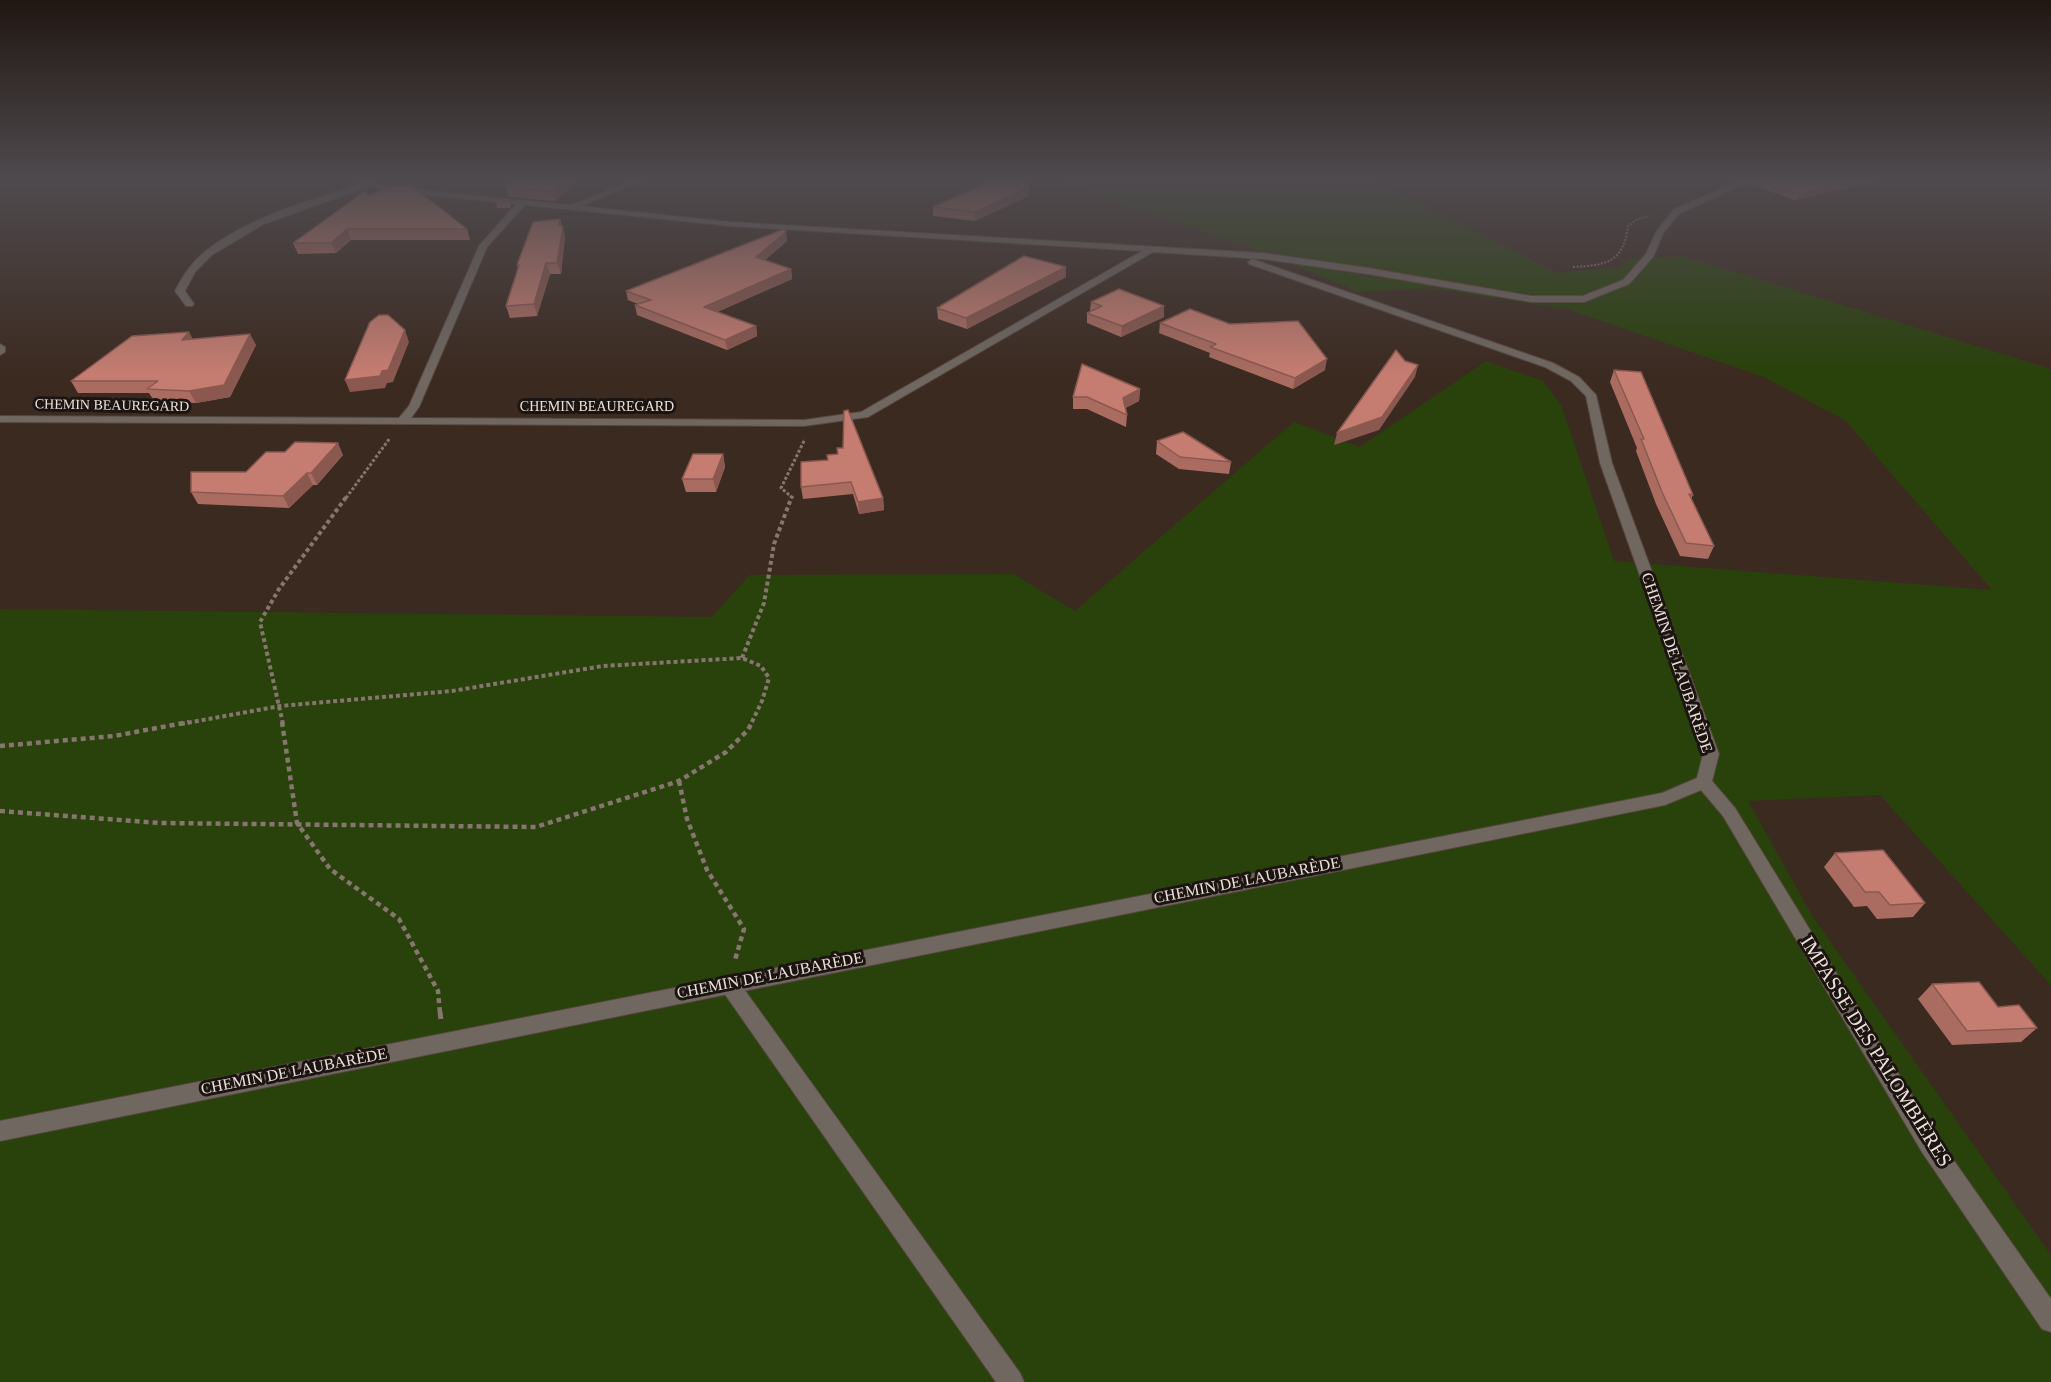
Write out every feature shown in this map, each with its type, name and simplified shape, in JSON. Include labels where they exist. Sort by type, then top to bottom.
[{"type":"street","points":[[189,304],[180,291],[183,280],[198,263],[220,245]]},
{"type":"street","points":[[401,422],[414,407],[483,245]]},
{"type":"street","points":[[1077,245],[1263,256],[1368,271],[1531,299],[1584,299],[1626,282],[1650,255],[1654,245]]},
{"type":"street","name":"CHEMIN BEAUREGARD","points":[[0,419],[804,423],[864,415],[1150,250]]},
{"type":"street","name":"CHEMIN DE LAUBARÈDE","points":[[0,1131],[1665,799],[1704,782],[1711,754],[1606,463],[1592,395],[1575,379],[1549,365],[1260,264],[1224,255]]},
{"type":"street","points":[[0,346],[0,352]]},
{"type":"street","name":"IMPASSE DES PALOMBIÈRES","points":[[1704,782],[1729,812],[1930,1145],[2051,1320]]},
{"type":"street","points":[[729,984],[1011,1382]]},
{"type":"path","points":[[1573,267],[1606,264],[1613,261],[1624,245]]},
{"type":"path","points":[[401,422],[279,588],[260,621],[280,706],[297,823],[330,869],[399,919],[438,991],[443,1042]]},
{"type":"path","points":[[742,658],[764,603],[774,544],[793,497],[781,488],[805,441],[804,423]]},
{"type":"path","points":[[0,746],[114,736],[280,706],[452,691],[603,666],[742,658],[761,666],[769,678],[762,701],[748,730],[726,752],[680,781],[536,827],[160,823],[0,811]]},
{"type":"path","points":[[680,781],[687,819],[707,870],[744,929],[729,984]]},
{"type":"green space","points":[[1245,245],[1503,245],[1557,273],[1619,267],[1632,259],[1683,256],[2051,369],[2051,985],[1880,795],[1748,801],[1813,917],[2051,1255],[2051,1382],[0,1382],[0,609],[712,617],[750,575],[1013,574],[1075,611],[1294,422],[1360,447],[1486,361],[1543,381],[1561,405],[1614,561],[1992,590],[1846,421],[1764,377],[1567,309],[1429,288],[1359,292]]},
{"type":"building","points":[[524,245],[560,245],[557,263],[546,263],[534,304],[506,306],[519,265],[517,265]]},
{"type":"building","points":[[742,245],[770,245],[756,257],[791,269],[704,307],[756,326],[725,340],[635,305],[651,300],[626,291]]},
{"type":"building","points":[[1024,256],[1066,267],[966,318],[937,308]]},
{"type":"building","points":[[1119,289],[1164,306],[1122,326],[1087,313],[1102,306],[1091,302]]},
{"type":"building","points":[[1190,309],[1230,324],[1298,321],[1327,359],[1295,378],[1210,347],[1216,344],[1160,323]]},
{"type":"building","points":[[379,315],[388,315],[405,330],[388,370],[382,371],[380,376],[345,380],[370,322]]},
{"type":"building","points":[[189,332],[182,340],[250,334],[224,385],[189,391],[147,389],[158,381],[71,381],[132,336]]},
{"type":"building","points":[[1396,350],[1405,361],[1418,365],[1382,417],[1337,433]]},
{"type":"building","points":[[1082,364],[1140,389],[1123,398],[1127,415],[1087,397],[1073,397]]},
{"type":"building","points":[[1614,370],[1641,372],[1693,495],[1689,494],[1714,546],[1686,543],[1662,492],[1641,439],[1644,439]]},
{"type":"building","points":[[848,410],[883,498],[858,502],[851,482],[801,487],[801,462],[828,460],[827,455],[838,454],[837,448],[843,448],[844,411]]},
{"type":"building","points":[[1183,432],[1231,462],[1180,457],[1157,441]]},
{"type":"building","points":[[295,442],[338,443],[311,473],[307,473],[283,496],[191,492],[191,472],[246,472],[266,452],[285,452]]},
{"type":"building","points":[[693,454],[723,454],[713,479],[682,479]]},
{"type":"building","points":[[1883,850],[1925,903],[1890,905],[1879,892],[1865,892],[1835,853]]},
{"type":"building","points":[[1979,982],[1998,1007],[2019,1005],[2037,1028],[1967,1031],[1932,984]]}]
